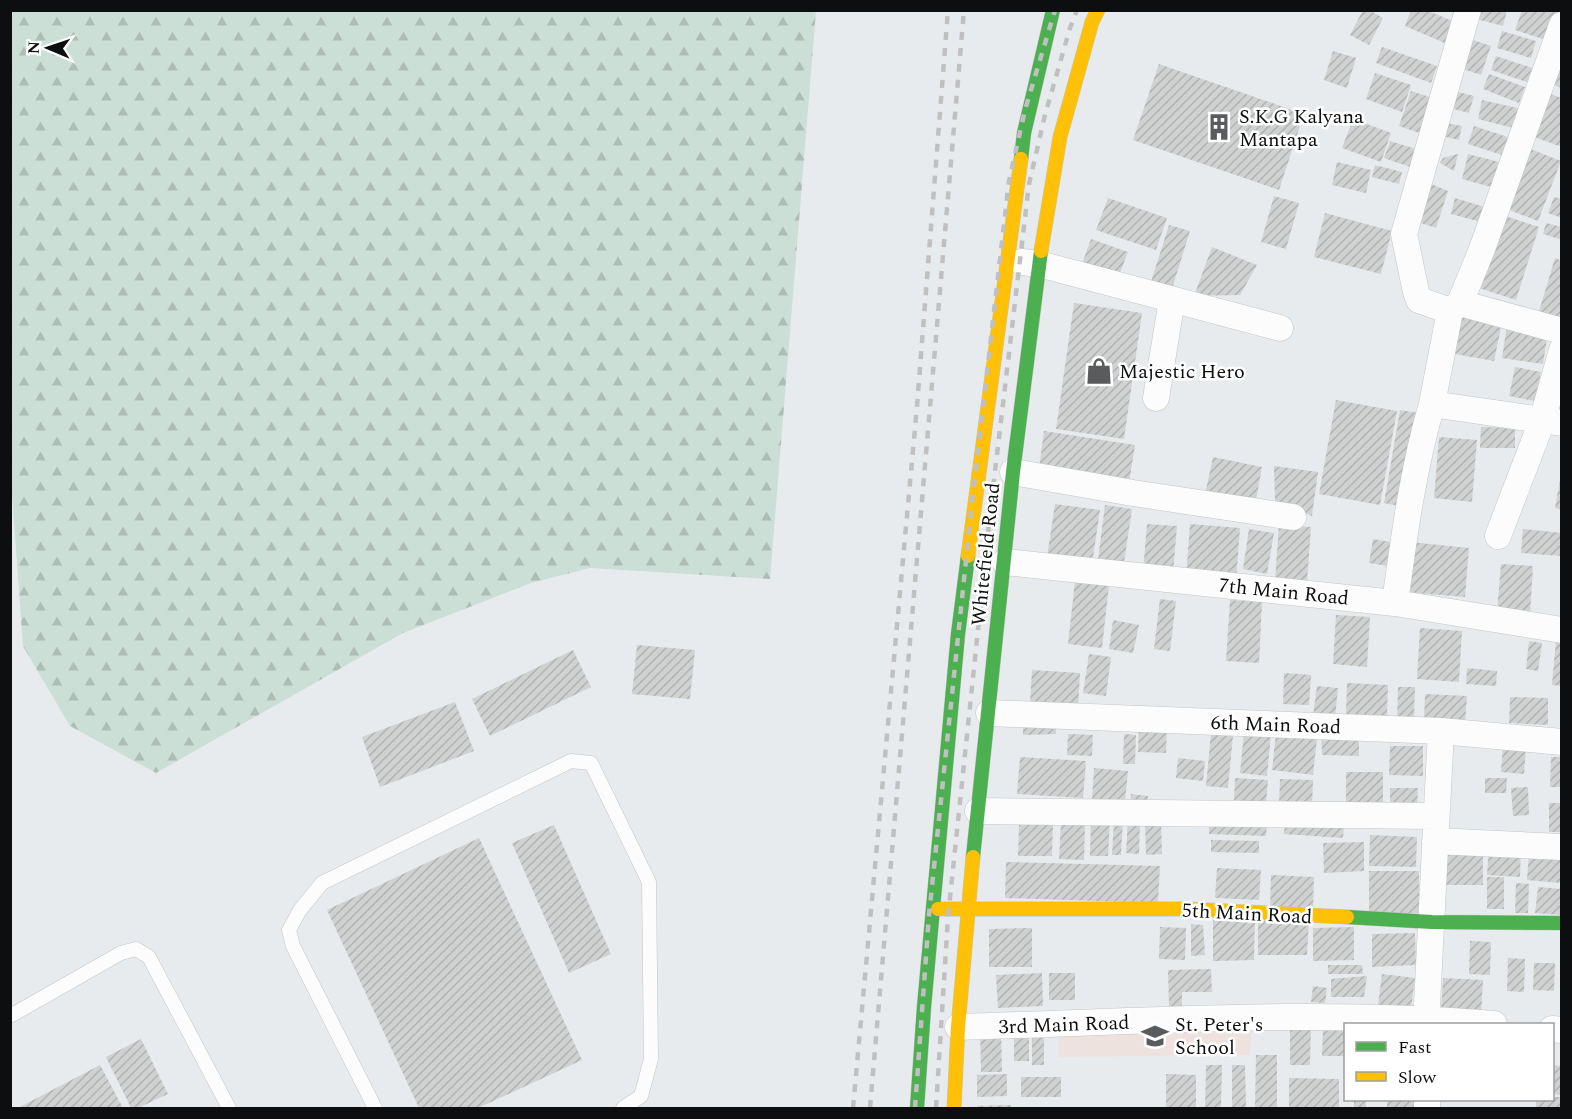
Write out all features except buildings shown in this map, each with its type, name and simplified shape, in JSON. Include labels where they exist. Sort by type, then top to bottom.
[{"type":"main road","name":"Whitefield Road","points":[[917,1108],[958,634],[1024,133],[1053,10]]},
{"type":"main road","name":"Whitefield Road","points":[[954,1108],[967,909],[1013,472],[1039,264],[1060,137],[1092,22],[1098,10]]},
{"type":"main road","name":"5th Main Road","points":[[933,909],[1188,909],[1432,922],[1562,923]]},
{"type":"street","points":[[1468,10],[1404,234],[1416,292],[1419,300],[1562,331]]},
{"type":"street","points":[[1395,603],[1408,509],[1422,438],[1455,307],[1482,249],[1562,25]]},
{"type":"street","points":[[1007,260],[1039,264],[1280,328]]},
{"type":"street","points":[[1156,398],[1172,299]]},
{"type":"street","points":[[1498,536],[1552,422],[1562,350]]},
{"type":"street","points":[[1431,404],[1552,422]]},
{"type":"street","points":[[1013,472],[1293,517]]},
{"type":"street","name":"7th Main Road","points":[[1005,562],[1395,603],[1562,630]]},
{"type":"street","name":"6th Main Road","points":[[989,713],[1442,731],[1562,742]]},
{"type":"street","points":[[1426,1022],[1442,731]]},
{"type":"street","points":[[978,811],[1436,816]]},
{"type":"street","points":[[1435,841],[1562,847]]},
{"type":"street","name":"3rd Main Road","points":[[958,1027],[1270,1018],[1460,1023]]},
{"type":"lane","points":[[375,1108],[293,946],[289,930],[300,910],[322,883],[571,761],[591,763],[650,882],[651,1059],[641,1096],[623,1108]]},
{"type":"lane","points":[[10,1016],[121,953],[136,949],[149,957],[229,1108]]},
{"type":"shaded area","name":"St. Peter's School","points":[[1254,1014],[1249,1055],[1059,1057],[1059,1018]]},
{"type":"green space","points":[[10,11],[816,11],[770,579],[590,568],[531,583],[403,633],[156,773],[70,726],[23,646],[10,467]]},
{"type":"railway","points":[[853,1108],[917,406],[948,10]]},
{"type":"railway","points":[[870,1108],[964,10]]},
{"type":"railway","points":[[915,1108],[929,915],[972,503],[1009,181],[1025,110],[1055,10]]},
{"type":"railway","points":[[936,1108],[948,917],[991,505],[1029,184],[1045,115],[1077,10]]},
{"type":"traffic: fast","points":[[1021,159],[1024,133],[1053,10]]},
{"type":"traffic: fast","points":[[973,857],[1013,472],[1041,251]]},
{"type":"traffic: fast","points":[[917,1108],[958,634],[968,556]]},
{"type":"traffic: fast","points":[[1347,917],[1432,922],[1562,923]]},
{"type":"traffic: slow","points":[[1041,251],[1060,137],[1092,22],[1098,10]]},
{"type":"traffic: slow","points":[[968,556],[1021,159]]},
{"type":"traffic: slow","points":[[954,1108],[958,1027],[973,857]]},
{"type":"traffic: slow","points":[[938,909],[1188,909],[1347,917]]},
{"type":"place","name":"S.K.G Kalyana Mantapa","points":[[1219,127]]},
{"type":"place","name":"Majestic Hero","points":[[1099,371]]},
{"type":"place","name":"St. Peter's School","points":[[1155,1036]]}]
